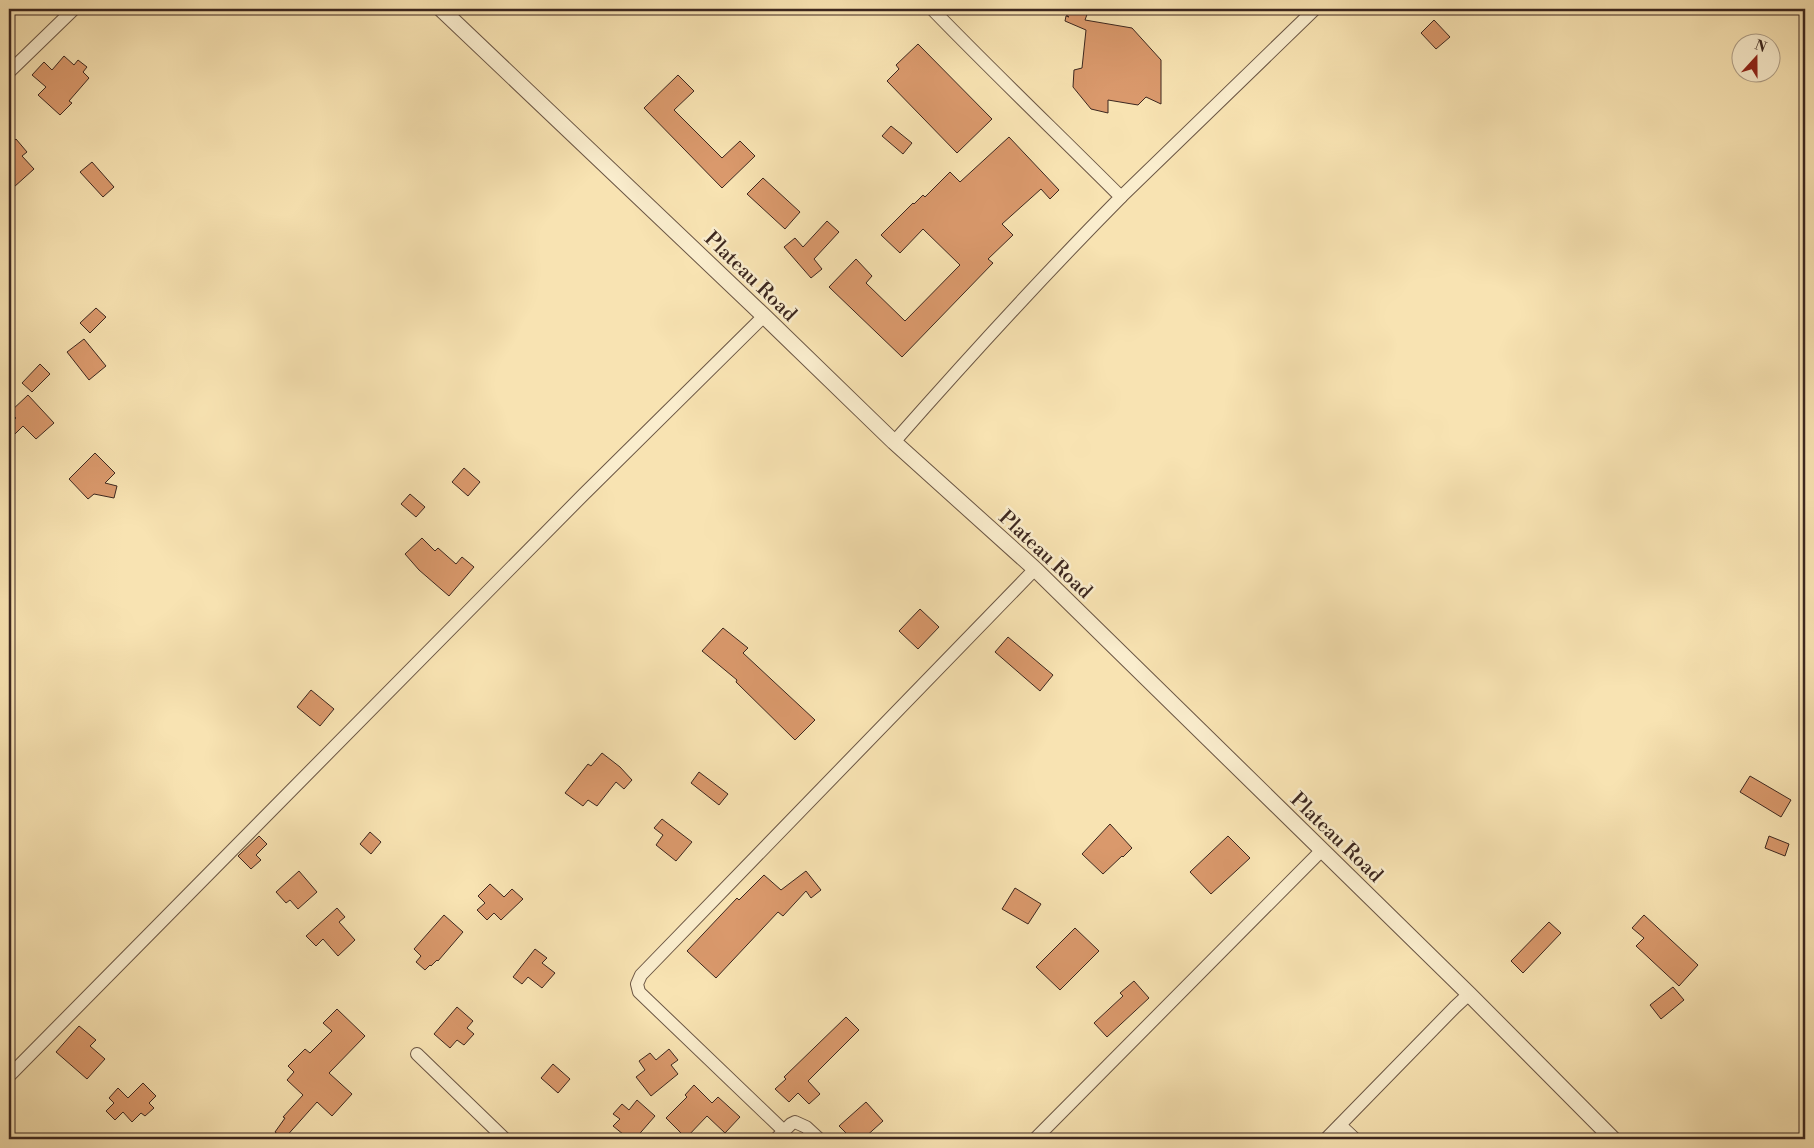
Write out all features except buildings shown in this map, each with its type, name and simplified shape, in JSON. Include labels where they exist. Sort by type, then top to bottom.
[{"type":"street","points":[[9,72],[74,9]]},
{"type":"street","name":"Plateau Road","points":[[441,9],[894,442],[1035,569],[1469,994],[1613,1139]]},
{"type":"street","points":[[932,9],[984,63],[1016,92],[1121,197]]},
{"type":"street","points":[[894,442],[1056,262],[1315,9]]},
{"type":"street","points":[[9,1076],[583,496],[764,316]]},
{"type":"street","points":[[819,1139],[799,1123],[791,1124],[780,1135],[639,992],[637,984],[641,975],[1035,569]]},
{"type":"street","points":[[1035,1139],[1322,850]]},
{"type":"street","points":[[1326,1139],[1454,1007],[1469,994]]},
{"type":"street","points":[[417,1054],[505,1139]]},
{"type":"street","points":[[1340,1125],[1355,1139]]}]
